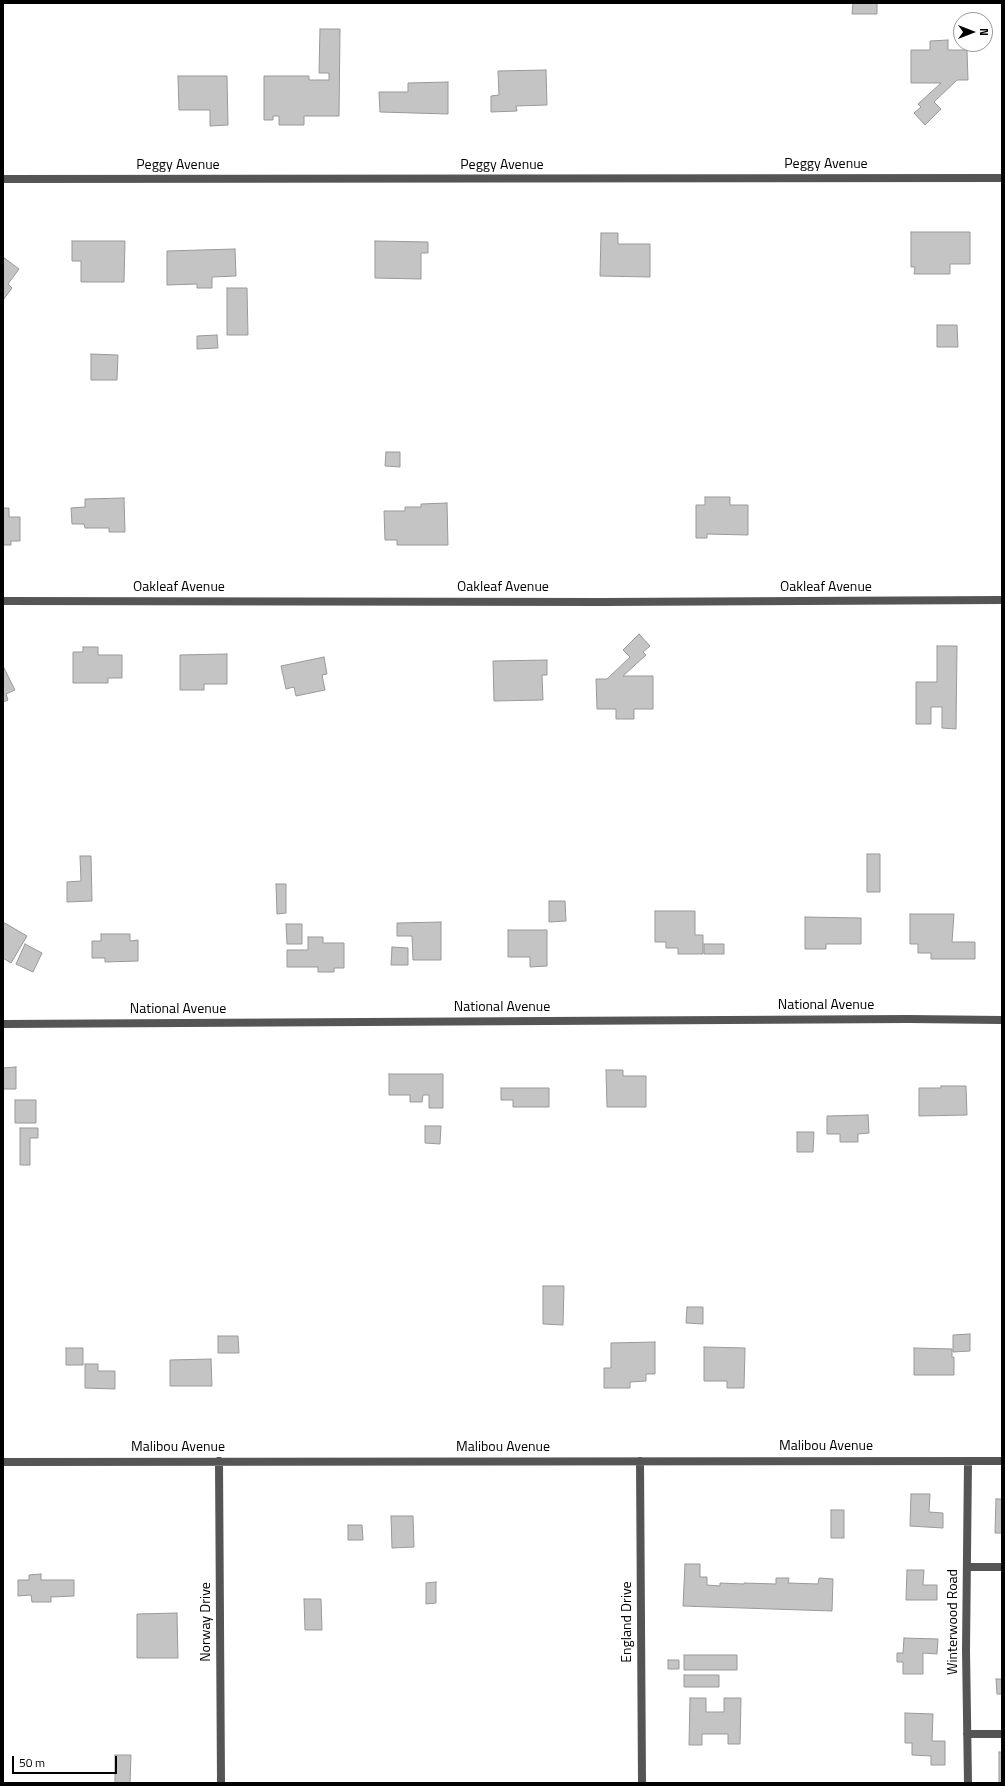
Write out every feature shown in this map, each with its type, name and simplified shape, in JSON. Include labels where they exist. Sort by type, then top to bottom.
[{"type":"street","name":"Peggy Avenue","points":[[3,179],[1002,178]]},
{"type":"street","name":"Oakleaf Avenue","points":[[3,601],[612,602],[1002,600]]},
{"type":"street","name":"National Avenue","points":[[3,1024],[908,1019],[1002,1020]]},
{"type":"street","name":"Norway Drive","points":[[219,1461],[220,1783]]},
{"type":"street","name":"England Drive","points":[[640,1461],[642,1783]]},
{"type":"street","name":"Winterwood Road","points":[[968,1461],[966,1650],[968,1783]]},
{"type":"street","name":"Malibou Avenue","points":[[3,1462],[1002,1461]]},
{"type":"street","points":[[968,1567],[1002,1567]]},
{"type":"street","points":[[968,1734],[1002,1734]]},
{"type":"building","points":[[853,3],[877,3],[877,14],[852,14]]},
{"type":"building","points":[[320,29],[340,29],[339,116],[304,116],[304,125],[279,125],[279,116],[273,116],[273,120],[264,120],[264,76],[309,76],[309,80],[329,80],[329,73],[319,73]]},
{"type":"building","points":[[948,40],[948,50],[953,50],[953,52],[967,52],[968,80],[957,80],[934,102],[941,109],[925,125],[914,113],[921,107],[918,104],[941,83],[911,83],[911,50],[930,50],[930,41]]},
{"type":"building","points":[[546,70],[547,105],[516,106],[517,111],[491,112],[491,96],[499,95],[498,71]]},
{"type":"building","points":[[178,76],[227,76],[228,125],[210,126],[210,110],[179,110]]},
{"type":"building","points":[[448,82],[448,114],[380,112],[379,92],[408,92],[408,83]]},
{"type":"building","points":[[911,232],[970,232],[970,264],[950,264],[950,274],[914,274],[915,267],[911,267]]},
{"type":"building","points":[[601,233],[618,233],[618,244],[650,244],[650,277],[600,276]]},
{"type":"building","points":[[72,241],[125,241],[124,282],[81,282],[81,261],[72,261]]},
{"type":"building","points":[[375,241],[428,242],[428,253],[421,253],[421,279],[375,278]]},
{"type":"building","points":[[235,249],[236,276],[212,277],[212,288],[197,288],[197,284],[167,285],[167,251]]},
{"type":"building","points":[[3,257],[19,269],[8,284],[12,288],[3,300]]},
{"type":"building","points":[[227,288],[247,288],[248,335],[227,335]]},
{"type":"building","points":[[937,325],[957,325],[958,347],[937,347]]},
{"type":"building","points":[[217,335],[218,348],[197,349],[197,336]]},
{"type":"building","points":[[91,354],[118,355],[117,380],[91,380]]},
{"type":"building","points":[[386,452],[400,452],[400,467],[385,466]]},
{"type":"building","points":[[705,497],[730,497],[730,505],[748,505],[748,535],[707,534],[707,538],[696,538],[696,505],[705,505]]},
{"type":"building","points":[[124,498],[125,532],[109,532],[109,528],[85,528],[84,524],[72,524],[71,508],[85,507],[85,499]]},
{"type":"building","points":[[447,503],[448,545],[397,545],[397,540],[385,540],[384,511],[405,511],[405,507],[421,507],[421,504]]},
{"type":"building","points":[[3,508],[9,508],[9,517],[20,517],[20,541],[11,541],[11,545],[3,545]]},
{"type":"building","points":[[639,634],[650,646],[643,652],[646,655],[623,676],[653,676],[653,709],[634,709],[634,719],[616,719],[616,709],[597,709],[596,679],[607,679],[630,657],[623,650]]},
{"type":"building","points":[[937,646],[957,646],[956,729],[942,728],[942,707],[931,707],[931,724],[916,724],[916,682],[937,682]]},
{"type":"building","points":[[83,647],[98,647],[98,655],[122,655],[122,678],[108,678],[108,683],[73,683],[73,652],[83,652]]},
{"type":"building","points":[[227,654],[227,684],[204,684],[204,690],[180,690],[180,655]]},
{"type":"building","points":[[324,657],[327,674],[322,675],[325,690],[296,696],[294,687],[286,689],[281,666]]},
{"type":"building","points":[[547,660],[547,675],[542,675],[543,700],[494,701],[493,661]]},
{"type":"building","points":[[3,666],[15,690],[6,694],[8,700],[3,702]]},
{"type":"building","points":[[867,854],[880,854],[880,892],[867,892]]},
{"type":"building","points":[[80,856],[91,856],[92,901],[67,902],[67,882],[81,881]]},
{"type":"building","points":[[276,884],[286,884],[286,913],[277,914]]},
{"type":"building","points":[[549,901],[565,901],[566,921],[549,922]]},
{"type":"building","points":[[655,911],[695,911],[695,935],[703,935],[703,954],[678,954],[678,948],[666,948],[666,942],[655,942]]},
{"type":"building","points":[[910,914],[954,914],[952,942],[975,942],[975,959],[931,959],[931,953],[918,953],[918,944],[910,944]]},
{"type":"building","points":[[805,917],[861,918],[861,944],[826,944],[826,949],[805,949]]},
{"type":"building","points":[[3,922],[27,936],[11,963],[3,958]]},
{"type":"building","points":[[441,922],[441,960],[413,960],[412,936],[397,936],[397,923]]},
{"type":"building","points":[[286,924],[302,924],[302,944],[287,944]]},
{"type":"building","points":[[508,930],[547,930],[547,966],[530,967],[530,957],[508,957]]},
{"type":"building","points":[[101,934],[130,934],[130,941],[138,940],[138,961],[105,962],[105,958],[92,958],[92,941],[101,941]]},
{"type":"building","points":[[308,937],[323,937],[323,943],[344,943],[344,968],[334,968],[334,972],[318,972],[318,967],[287,967],[287,950],[308,950]]},
{"type":"building","points":[[25,944],[42,953],[33,972],[16,964]]},
{"type":"building","points":[[704,944],[724,944],[724,954],[704,954]]},
{"type":"building","points":[[392,947],[408,948],[408,965],[391,965]]},
{"type":"building","points":[[16,1067],[16,1089],[3,1089],[3,1068]]},
{"type":"building","points":[[606,1070],[623,1070],[623,1076],[646,1076],[646,1107],[607,1107]]},
{"type":"building","points":[[389,1074],[443,1074],[443,1108],[429,1108],[429,1095],[423,1095],[422,1102],[410,1102],[410,1095],[389,1095]]},
{"type":"building","points":[[941,1086],[966,1086],[967,1115],[919,1116],[919,1088],[941,1088]]},
{"type":"building","points":[[501,1088],[549,1088],[549,1107],[513,1107],[513,1100],[501,1100]]},
{"type":"building","points":[[15,1100],[36,1100],[36,1123],[15,1123]]},
{"type":"building","points":[[868,1115],[869,1133],[858,1134],[858,1142],[840,1142],[840,1134],[827,1134],[827,1116]]},
{"type":"building","points":[[425,1126],[441,1126],[440,1144],[425,1143]]},
{"type":"building","points":[[20,1128],[38,1128],[38,1138],[30,1138],[30,1165],[20,1165]]},
{"type":"building","points":[[797,1132],[814,1132],[813,1152],[797,1152]]},
{"type":"building","points":[[543,1286],[564,1286],[563,1325],[543,1324]]},
{"type":"building","points":[[687,1307],[703,1307],[703,1324],[686,1323]]},
{"type":"building","points":[[970,1334],[970,1351],[953,1352],[953,1335]]},
{"type":"building","points":[[218,1336],[238,1336],[239,1353],[218,1353]]},
{"type":"building","points":[[655,1342],[655,1374],[646,1374],[646,1381],[630,1382],[630,1388],[604,1388],[604,1368],[611,1368],[611,1343]]},
{"type":"building","points":[[704,1347],[745,1348],[744,1388],[727,1388],[727,1381],[704,1381]]},
{"type":"building","points":[[66,1348],[83,1348],[83,1365],[66,1365]]},
{"type":"building","points":[[914,1348],[952,1349],[952,1357],[954,1357],[954,1375],[914,1375]]},
{"type":"building","points":[[211,1359],[212,1386],[170,1386],[170,1360]]},
{"type":"building","points":[[85,1364],[98,1364],[98,1371],[115,1371],[115,1389],[85,1388]]},
{"type":"building","points":[[911,1494],[930,1494],[929,1512],[943,1513],[943,1528],[910,1526]]},
{"type":"building","points":[[996,1499],[1002,1499],[1002,1533],[995,1533]]},
{"type":"building","points":[[831,1510],[844,1510],[844,1538],[831,1538]]},
{"type":"building","points":[[391,1516],[413,1516],[414,1547],[392,1548]]},
{"type":"building","points":[[348,1525],[362,1525],[363,1540],[348,1540]]},
{"type":"building","points":[[685,1564],[700,1564],[700,1577],[707,1577],[707,1585],[720,1586],[720,1583],[776,1584],[776,1578],[789,1578],[788,1583],[818,1584],[819,1578],[833,1579],[832,1611],[683,1606]]},
{"type":"building","points":[[907,1570],[924,1570],[923,1585],[937,1585],[937,1600],[906,1600]]},
{"type":"building","points":[[41,1574],[41,1580],[74,1580],[74,1596],[51,1597],[51,1602],[32,1602],[31,1595],[18,1596],[18,1580],[29,1580],[29,1575]]},
{"type":"building","points":[[436,1582],[436,1603],[426,1604],[426,1583]]},
{"type":"building","points":[[304,1599],[321,1599],[322,1630],[305,1630]]},
{"type":"building","points":[[177,1613],[178,1658],[137,1658],[137,1614]]},
{"type":"building","points":[[904,1638],[938,1639],[937,1654],[923,1653],[923,1674],[903,1674],[903,1662],[897,1662],[897,1653],[903,1653]]},
{"type":"building","points":[[684,1655],[737,1655],[737,1670],[684,1670]]},
{"type":"building","points":[[668,1660],[679,1660],[679,1669],[668,1669]]},
{"type":"building","points":[[684,1675],[719,1675],[719,1687],[684,1687]]},
{"type":"building","points":[[996,1679],[1002,1679],[1002,1694],[997,1694]]},
{"type":"building","points":[[690,1698],[706,1698],[706,1712],[724,1712],[724,1698],[741,1698],[740,1744],[728,1744],[728,1734],[702,1734],[702,1745],[689,1745]]},
{"type":"building","points":[[905,1713],[933,1714],[932,1741],[945,1741],[945,1765],[931,1765],[931,1756],[912,1755],[912,1743],[905,1743]]},
{"type":"building","points":[[999,1752],[1002,1752],[1002,1783],[999,1783]]},
{"type":"building","points":[[115,1755],[131,1755],[130,1783],[115,1783]]}]
